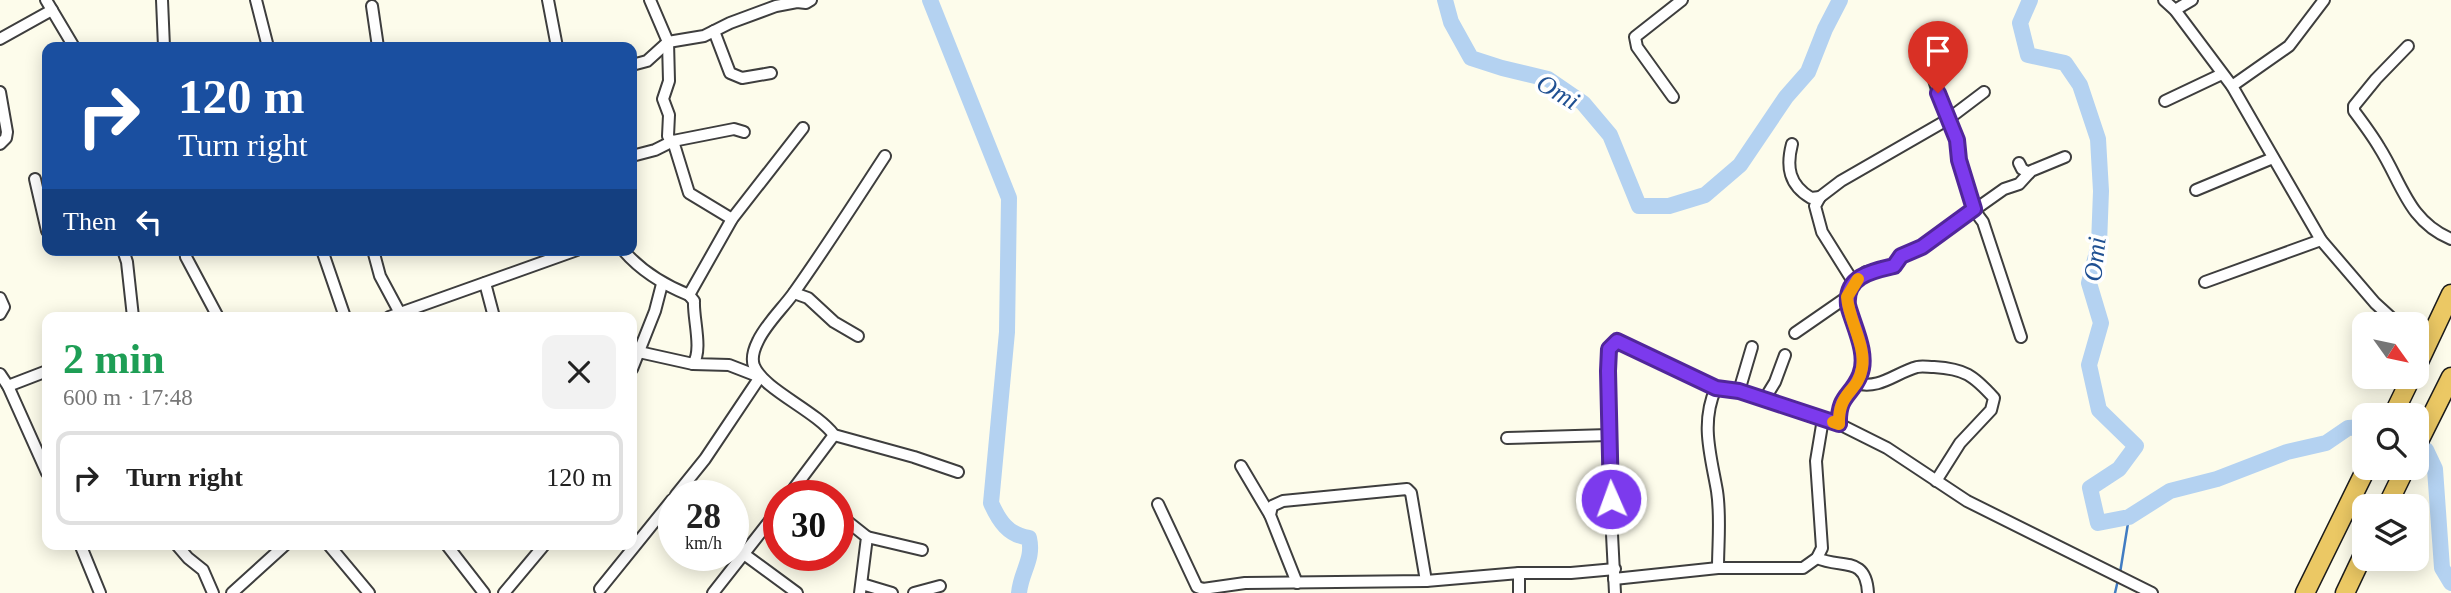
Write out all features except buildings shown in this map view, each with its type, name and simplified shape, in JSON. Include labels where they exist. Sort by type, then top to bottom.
[{"type":"highway","points":[[2429,331],[2451,294]]},
{"type":"highway","points":[[2429,421],[2451,379]]},
{"type":"highway","points":[[2305,593],[2361,480]]},
{"type":"highway","points":[[2345,593],[2355,571]]},
{"type":"street","points":[[162,0],[164,42]]},
{"type":"street","points":[[256,0],[267,42]]},
{"type":"street","points":[[548,0],[556,42]]},
{"type":"street","points":[[637,155],[671,142],[663,99],[669,81],[668,42],[650,0]]},
{"type":"street","points":[[637,64],[647,61],[668,42],[704,36],[758,12],[811,0]]},
{"type":"street","points":[[2164,0],[2175,10],[2232,86],[2321,240],[2385,312]]},
{"type":"street","points":[[2175,10],[2192,0]]},
{"type":"street","points":[[2232,86],[2289,46],[2324,0]]},
{"type":"street","points":[[1673,97],[1637,47],[1635,37],[1678,2]]},
{"type":"street","points":[[0,38],[49,5],[71,42]]},
{"type":"street","points":[[372,6],[377,42]]},
{"type":"street","points":[[714,31],[730,73],[742,78],[771,73]]},
{"type":"street","points":[[1920,37],[1947,120],[1957,140],[1959,160],[1974,209],[1983,222],[2021,337]]},
{"type":"street","points":[[2408,46],[2376,79],[2354,106],[2354,111],[2379,147],[2410,207],[2422,220],[2451,239]]},
{"type":"street","points":[[2165,100],[2222,74]]},
{"type":"street","points":[[0,92],[7,131],[6,138],[0,144]]},
{"type":"street","points":[[1854,283],[1822,232],[1815,206],[1820,197],[1842,181],[1947,120],[1984,92]]},
{"type":"street","points":[[688,295],[732,219],[803,128]]},
{"type":"street","points":[[732,219],[689,193],[673,141],[734,129],[744,132]]},
{"type":"street","points":[[1792,144],[1788,161],[1790,174],[1806,195],[1811,198],[1820,197]]},
{"type":"street","points":[[760,377],[752,356],[758,340],[886,156]]},
{"type":"street","points":[[1795,333],[1847,297],[1854,283],[1866,272],[1894,266],[1901,256],[1922,247],[2004,189],[2019,184],[2029,173],[2065,157]]},
{"type":"street","points":[[2196,190],[2273,158]]},
{"type":"street","points":[[2019,163],[2022,169],[2029,173]]},
{"type":"street","points":[[35,179],[42,209]]},
{"type":"street","points":[[2205,282],[2321,240]]},
{"type":"street","points":[[125,256],[132,312]]},
{"type":"street","points":[[186,256],[215,312]]},
{"type":"street","points":[[324,256],[343,312]]},
{"type":"street","points":[[375,256],[380,276],[400,312]]},
{"type":"street","points":[[410,312],[560,256]]},
{"type":"street","points":[[628,256],[662,284],[688,295],[694,301],[698,354],[694,364]]},
{"type":"street","points":[[485,283],[494,312]]},
{"type":"street","points":[[637,357],[655,311],[662,284]]},
{"type":"street","points":[[793,293],[808,299],[834,323],[858,336]]},
{"type":"street","points":[[1839,424],[1842,401],[1861,373],[1863,358],[1847,297]]},
{"type":"street","points":[[0,298],[4,307],[0,314]]},
{"type":"street","points":[[1615,593],[1609,435],[1609,349],[1617,341],[1716,388],[1739,391],[1839,424],[1887,448],[1967,501],[2152,593]]},
{"type":"street","points":[[1739,391],[1752,347]]},
{"type":"street","points":[[639,352],[694,364],[729,365],[760,377],[827,425],[834,435],[958,472]]},
{"type":"street","points":[[1765,400],[1785,355]]},
{"type":"street","points":[[1856,383],[1876,385],[1919,366],[1957,368],[1978,381],[1994,398],[1992,410],[1959,443],[1936,481]]},
{"type":"street","points":[[8,386],[42,373]]},
{"type":"street","points":[[0,374],[42,462]]},
{"type":"street","points":[[688,480],[760,377]]},
{"type":"street","points":[[1716,388],[1711,398],[1707,428],[1720,521],[1718,568]]},
{"type":"street","points":[[1158,504],[1197,590],[1245,583],[1426,581],[1519,573],[1615,574],[1718,568],[1803,568],[1817,558],[1822,548],[1816,461],[1823,419]]},
{"type":"street","points":[[802,480],[834,435]]},
{"type":"street","points":[[1507,438],[1609,435]]},
{"type":"street","points":[[1241,466],[1269,515],[1297,583]]},
{"type":"street","points":[[1269,515],[1272,506],[1283,501],[1407,489],[1411,493],[1426,581]]},
{"type":"street","points":[[637,544],[658,518]]},
{"type":"street","points":[[854,527],[867,537],[922,550]]},
{"type":"street","points":[[749,546],[763,529]]},
{"type":"street","points":[[867,537],[861,588],[892,593]]},
{"type":"street","points":[[82,550],[100,593]]},
{"type":"street","points":[[181,550],[203,570],[212,593]]},
{"type":"street","points":[[232,593],[279,550]]},
{"type":"street","points":[[333,550],[368,593]]},
{"type":"street","points":[[451,550],[485,593]]},
{"type":"street","points":[[504,593],[540,550]]},
{"type":"street","points":[[600,589],[632,550]]},
{"type":"street","points":[[749,558],[797,593]]},
{"type":"street","points":[[1817,558],[1828,563],[1856,566],[1867,579],[1868,593]]},
{"type":"street","points":[[713,593],[730,571]]},
{"type":"street","points":[[1519,573],[1519,593]]},
{"type":"street","points":[[914,593],[940,586]]},
{"type":"waterway","points":[[930,0],[1009,198],[1007,332],[991,503],[1005,526],[1015,534],[1029,538],[1029,559],[1019,593]]},
{"type":"waterway","name":"Omi","points":[[1445,0],[1451,22],[1471,58],[1548,79],[1583,103],[1610,135],[1639,206],[1669,206],[1705,195],[1740,165],[1786,97],[1808,72],[1840,0]]},
{"type":"waterway","name":"Omi","points":[[2030,0],[2020,23],[2028,55],[2065,63],[2080,85],[2098,139],[2101,191],[2099,244],[2089,283],[2101,323],[2089,365],[2099,410],[2136,446],[2119,469],[2090,488],[2098,523],[2129,517],[2170,491],[2217,479],[2287,452],[2326,443],[2352,428]]},
{"type":"waterway","name":"Omi","points":[[2429,456],[2435,469],[2442,568],[2451,583]]},
{"type":"waterway","points":[[2120,573],[2129,517]]},
{"type":"waterway","points":[[2115,593],[2118,580]]},
{"type":"slow traffic","points":[[1833,422],[1839,424],[1842,401],[1861,373],[1863,358],[1847,297],[1858,279]]},
{"type":"route","points":[[1611,499],[1608,371],[1609,349],[1617,341],[1716,388],[1739,391],[1839,424],[1842,401],[1861,373],[1863,358],[1847,297],[1854,283],[1866,272],[1894,266],[1901,256],[1922,247],[1974,209],[1959,160],[1957,140],[1938,93]]}]
